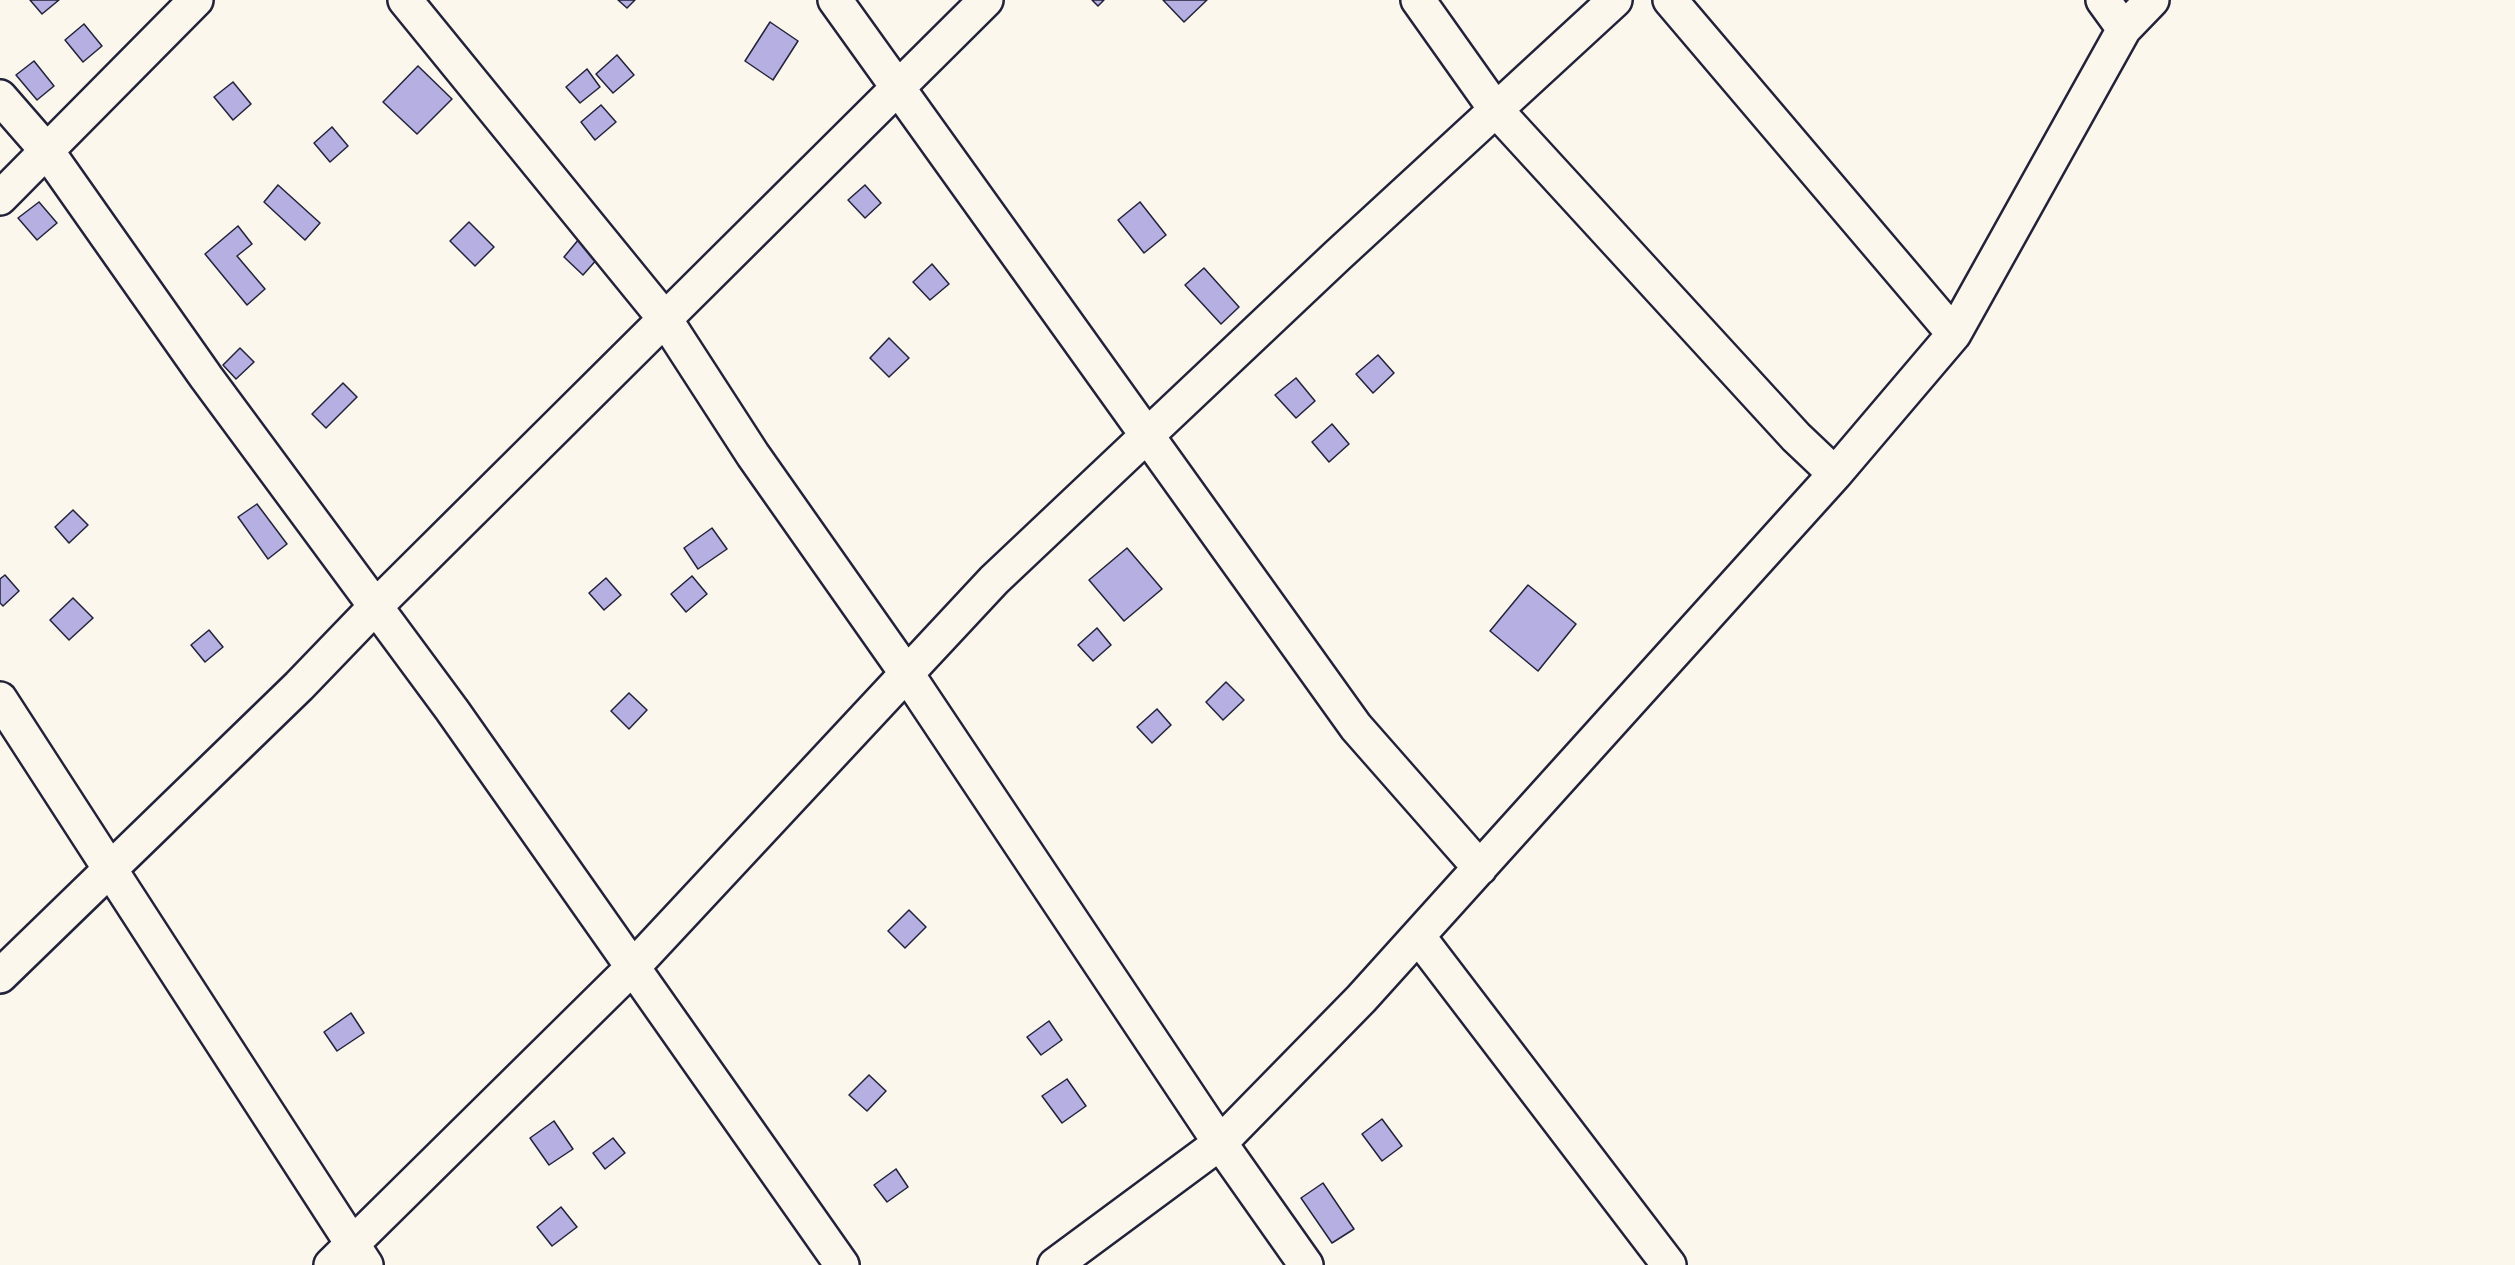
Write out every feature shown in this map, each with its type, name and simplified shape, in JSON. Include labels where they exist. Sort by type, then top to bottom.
[{"type":"street","points":[[0,198],[196,0]]},
{"type":"street","points":[[405,0],[665,319],[753,455],[907,674],[1220,1143],[1306,1265]]},
{"type":"street","points":[[835,0],[1356,727],[1480,868]]},
{"type":"street","points":[[0,976],[299,686],[376,605],[986,0]]},
{"type":"street","points":[[1418,0],[1496,110],[1796,437],[1835,474]]},
{"type":"street","points":[[0,699],[110,869],[350,1258],[633,967],[994,579],[1615,0]]},
{"type":"street","points":[[1670,0],[1954,334]]},
{"type":"street","points":[[2103,0],[2124,29]]},
{"type":"street","points":[[1055,1265],[1220,1143],[1361,999],[1835,474],[1954,334],[2124,29],[2152,0]]},
{"type":"street","points":[[0,97],[46,151],[206,377],[376,605],[842,1265]]},
{"type":"street","points":[[1418,936],[1669,1265]]},
{"type":"building","points":[[30,0],[59,0],[42,14]]},
{"type":"building","points":[[618,0],[635,0],[627,8]]},
{"type":"building","points":[[1092,0],[1104,0],[1098,6]]},
{"type":"building","points":[[1163,0],[1207,0],[1184,22]]},
{"type":"building","points":[[770,22],[798,41],[773,80],[745,61]]},
{"type":"building","points":[[84,24],[102,46],[83,62],[65,40]]},
{"type":"building","points":[[617,55],[634,75],[613,93],[596,74]]},
{"type":"building","points":[[34,61],[54,86],[37,100],[16,75]]},
{"type":"building","points":[[418,66],[452,99],[417,134],[383,102]]},
{"type":"building","points":[[587,69],[600,87],[580,103],[566,87]]},
{"type":"building","points":[[233,82],[251,104],[233,120],[214,97]]},
{"type":"building","points":[[601,105],[616,122],[595,140],[581,122]]},
{"type":"building","points":[[332,127],[348,146],[330,162],[314,143]]},
{"type":"building","points":[[278,185],[320,223],[305,240],[264,202]]},
{"type":"building","points":[[865,185],[881,203],[865,218],[848,200]]},
{"type":"building","points":[[39,202],[57,223],[37,240],[18,218]]},
{"type":"building","points":[[1140,202],[1166,235],[1144,253],[1118,220]]},
{"type":"building","points":[[469,222],[494,247],[475,266],[450,241]]},
{"type":"building","points":[[238,226],[252,244],[237,256],[265,289],[247,305],[205,254]]},
{"type":"building","points":[[579,239],[599,257],[583,275],[564,257]]},
{"type":"building","points":[[932,264],[949,284],[930,300],[913,282]]},
{"type":"building","points":[[1204,268],[1239,307],[1221,324],[1185,285]]},
{"type":"building","points":[[889,338],[909,358],[889,377],[870,358]]},
{"type":"building","points":[[240,348],[254,362],[236,379],[223,365]]},
{"type":"building","points":[[1378,355],[1394,373],[1373,393],[1356,374]]},
{"type":"building","points":[[1296,378],[1315,401],[1296,418],[1275,395]]},
{"type":"building","points":[[343,383],[357,397],[326,428],[312,414]]},
{"type":"building","points":[[1332,424],[1349,444],[1329,462],[1312,442]]},
{"type":"building","points":[[257,504],[287,544],[268,559],[238,517]]},
{"type":"building","points":[[73,510],[88,525],[69,543],[55,527]]},
{"type":"building","points":[[712,528],[727,549],[698,569],[684,548]]},
{"type":"building","points":[[1127,548],[1162,589],[1124,621],[1089,580]]},
{"type":"building","points":[[5,575],[19,591],[3,606],[0,603],[0,579]]},
{"type":"building","points":[[692,576],[707,594],[686,612],[671,594]]},
{"type":"building","points":[[606,578],[621,595],[604,610],[589,593]]},
{"type":"building","points":[[1528,585],[1576,624],[1538,671],[1490,631]]},
{"type":"building","points":[[73,598],[93,618],[69,640],[50,620]]},
{"type":"building","points":[[1097,628],[1111,645],[1093,661],[1078,645]]},
{"type":"building","points":[[209,630],[223,647],[205,662],[191,645]]},
{"type":"building","points":[[1226,682],[1244,700],[1223,720],[1206,702]]},
{"type":"building","points":[[629,693],[647,710],[629,729],[611,711]]},
{"type":"building","points":[[1157,709],[1171,725],[1152,743],[1137,727]]},
{"type":"building","points":[[909,910],[926,927],[905,948],[888,931]]},
{"type":"building","points":[[351,1013],[364,1033],[337,1051],[324,1032]]},
{"type":"building","points":[[1049,1021],[1062,1040],[1041,1055],[1027,1037]]},
{"type":"building","points":[[869,1075],[886,1091],[867,1111],[849,1095]]},
{"type":"building","points":[[1067,1079],[1086,1106],[1062,1123],[1042,1096]]},
{"type":"building","points":[[1382,1119],[1402,1146],[1382,1161],[1362,1134]]},
{"type":"building","points":[[554,1121],[573,1149],[549,1165],[530,1138]]},
{"type":"building","points":[[613,1138],[625,1153],[605,1169],[593,1153]]},
{"type":"building","points":[[896,1169],[908,1187],[887,1202],[874,1185]]},
{"type":"building","points":[[1323,1183],[1354,1229],[1332,1243],[1301,1198]]},
{"type":"building","points":[[561,1207],[577,1227],[552,1246],[537,1227]]}]
